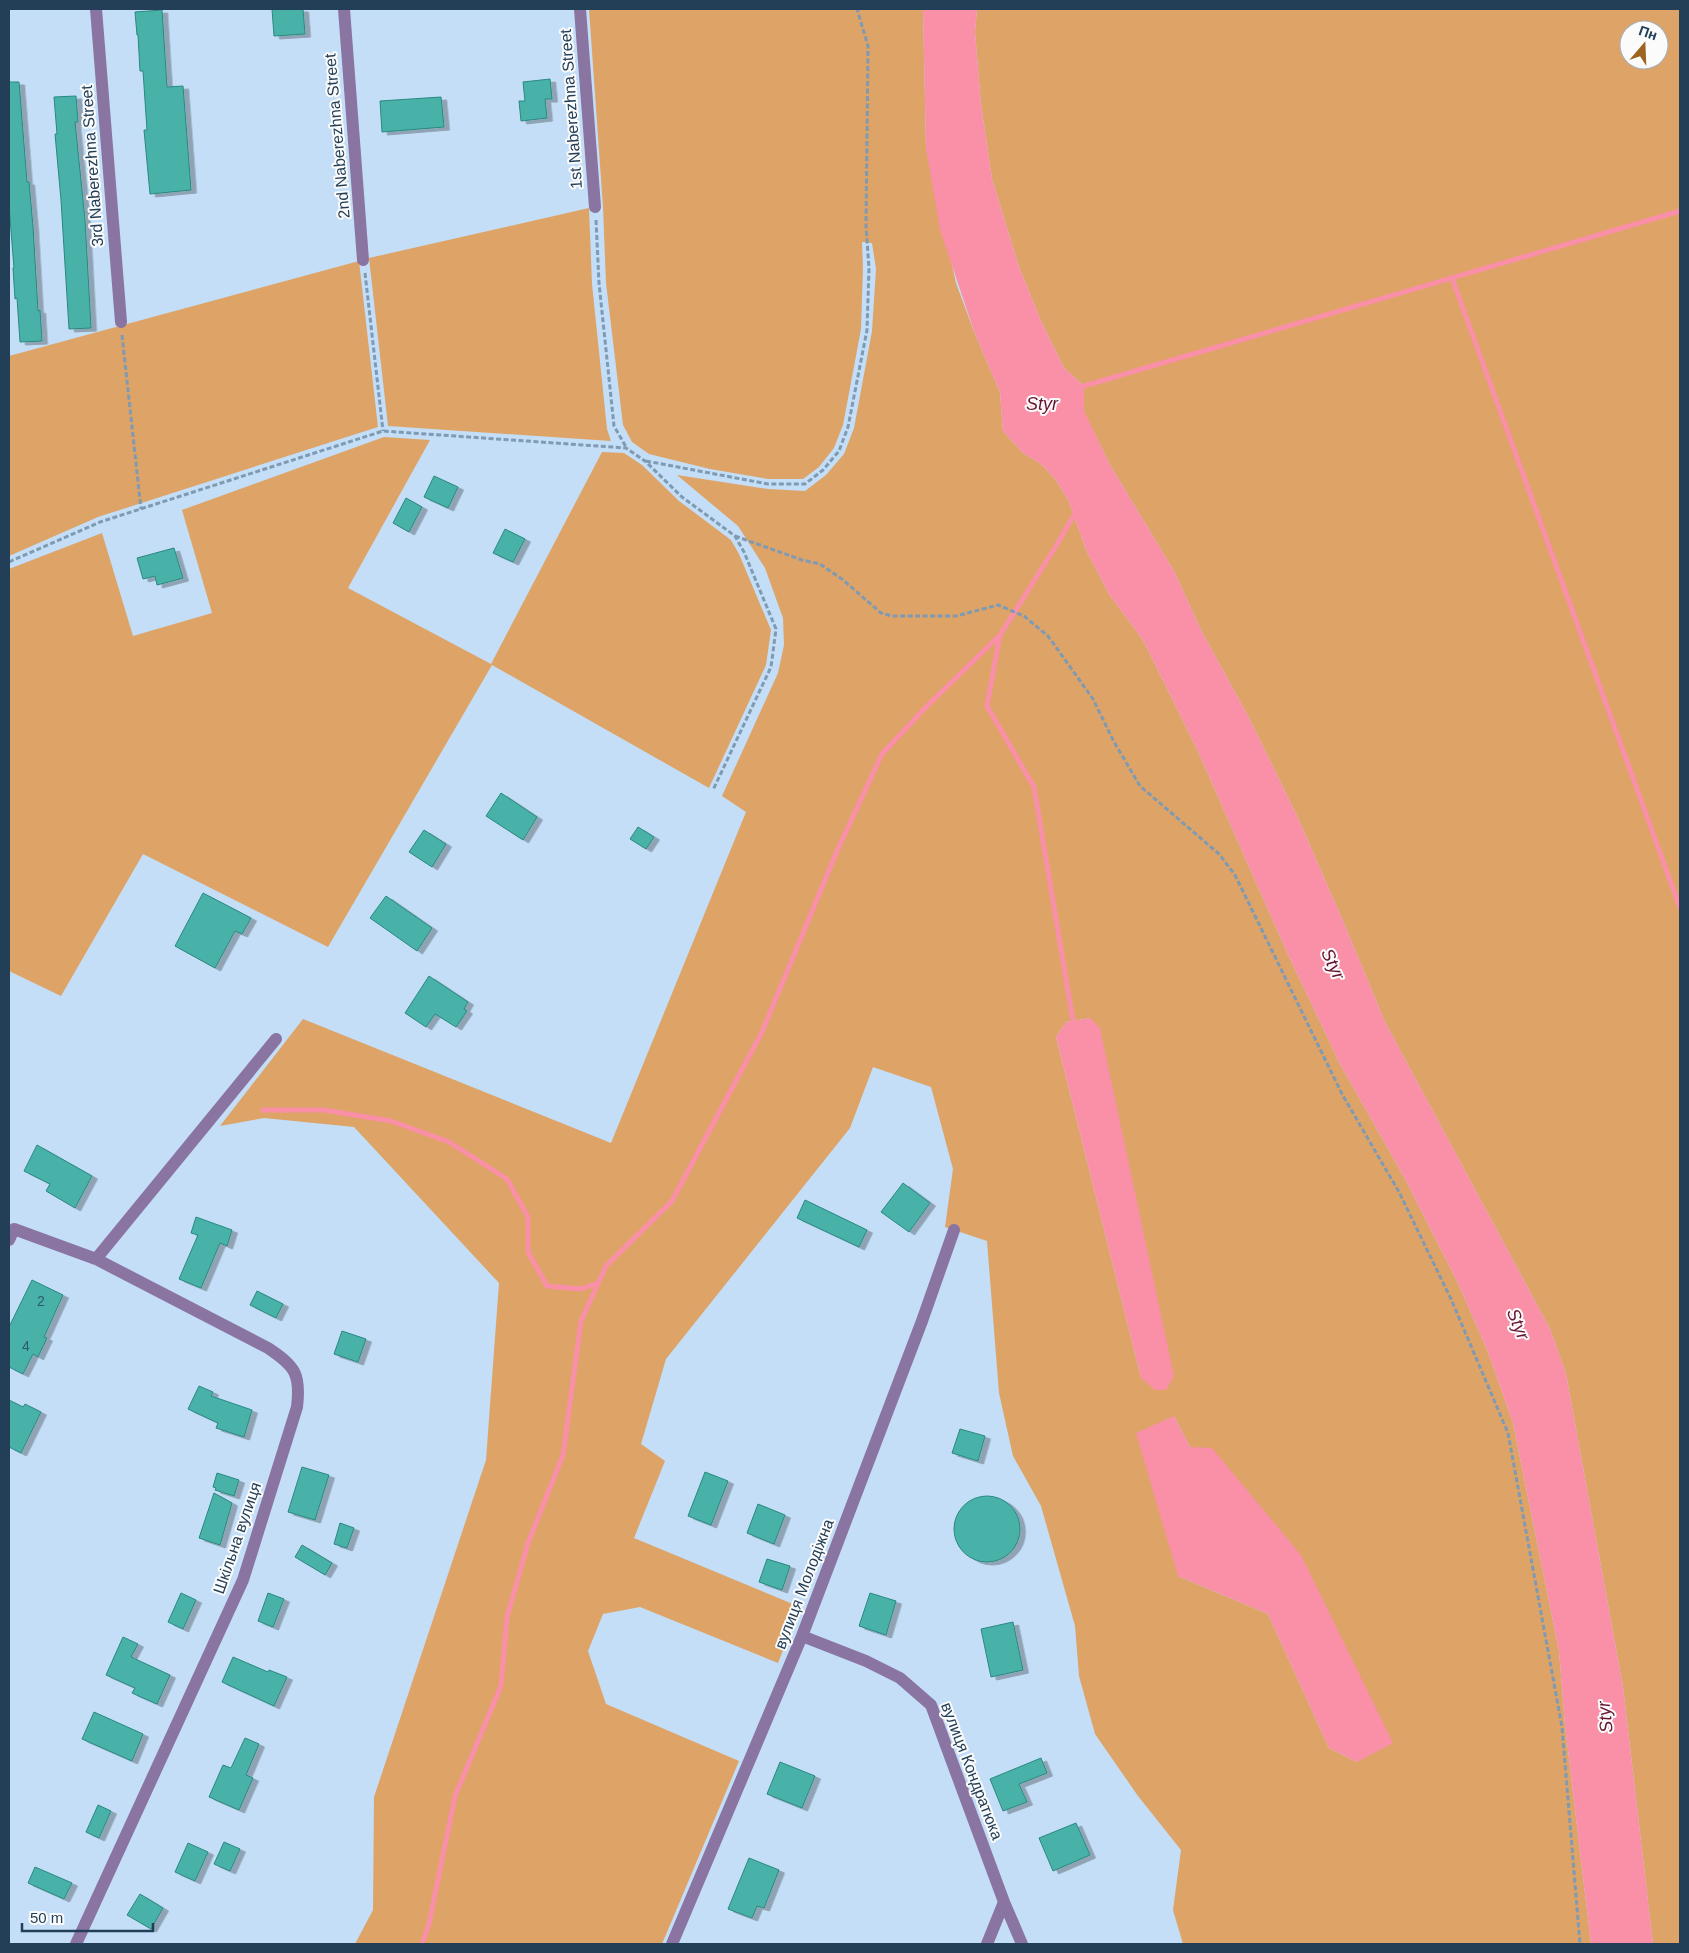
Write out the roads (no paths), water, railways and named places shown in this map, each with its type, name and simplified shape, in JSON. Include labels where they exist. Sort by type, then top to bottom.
[{"type":"street","name":"3rd Naberezhna Street","points":[[96,9],[121,322]]},
{"type":"street","name":"2nd Naberezhna Street","points":[[344,9],[364,260]]},
{"type":"street","name":"1st Naberezhna Street","points":[[580,9],[595,207]]},
{"type":"street","points":[[96,1259],[276,1039]]},
{"type":"street","name":"Шкільна вулиця","points":[[9,1240],[14,1229],[96,1259],[268,1348],[285,1359],[295,1373],[300,1386],[297,1407],[243,1580],[76,1944]]},
{"type":"street","name":"вулиця Молодіжна","points":[[672,1944],[802,1636],[922,1321],[954,1230]]},
{"type":"street","name":"вулиця Кондратюка","points":[[802,1636],[866,1661],[900,1678],[931,1706],[1004,1902],[1022,1944]]},
{"type":"street","points":[[987,1944],[1004,1902]]},
{"type":"water","name":"Styr","points":[[923,9],[977,9],[975,32],[981,104],[992,179],[1019,267],[1041,321],[1064,368],[1084,386],[1084,411],[1110,465],[1174,571],[1201,630],[1249,718],[1297,816],[1385,1022],[1550,1329],[1566,1374],[1623,1687],[1653,1944],[1591,1944],[1565,1725],[1559,1651],[1513,1423],[1488,1352],[1458,1283],[1404,1177],[1340,1064],[1286,950],[1196,747],[1143,640],[1109,594],[1087,552],[1069,502],[1056,480],[1041,464],[1023,453],[1003,431],[1000,392],[975,334],[940,230],[926,148]]},
{"type":"water","points":[[1090,1018],[1100,1028],[1174,1376],[1166,1390],[1155,1390],[1141,1378],[1056,1037],[1066,1022]]},
{"type":"water","points":[[1174,1416],[1190,1447],[1212,1448],[1301,1555],[1393,1743],[1357,1762],[1329,1748],[1268,1614],[1178,1576],[1136,1433]]},
{"type":"waterway","points":[[1084,386],[1680,211]]},
{"type":"waterway","points":[[1452,278],[1680,908]]},
{"type":"waterway","points":[[422,1944],[429,1924],[455,1796],[501,1686],[507,1617],[528,1543],[563,1455],[581,1321],[606,1266],[672,1201],[762,1032],[837,851],[882,754],[927,706],[1000,635],[1077,510]]},
{"type":"waterway","points":[[1000,635],[987,706],[1034,787],[1073,1021]]},
{"type":"waterway","points":[[263,1110],[324,1110],[391,1121],[449,1142],[507,1179],[528,1217],[528,1252],[547,1286],[581,1289],[598,1283]]}]
